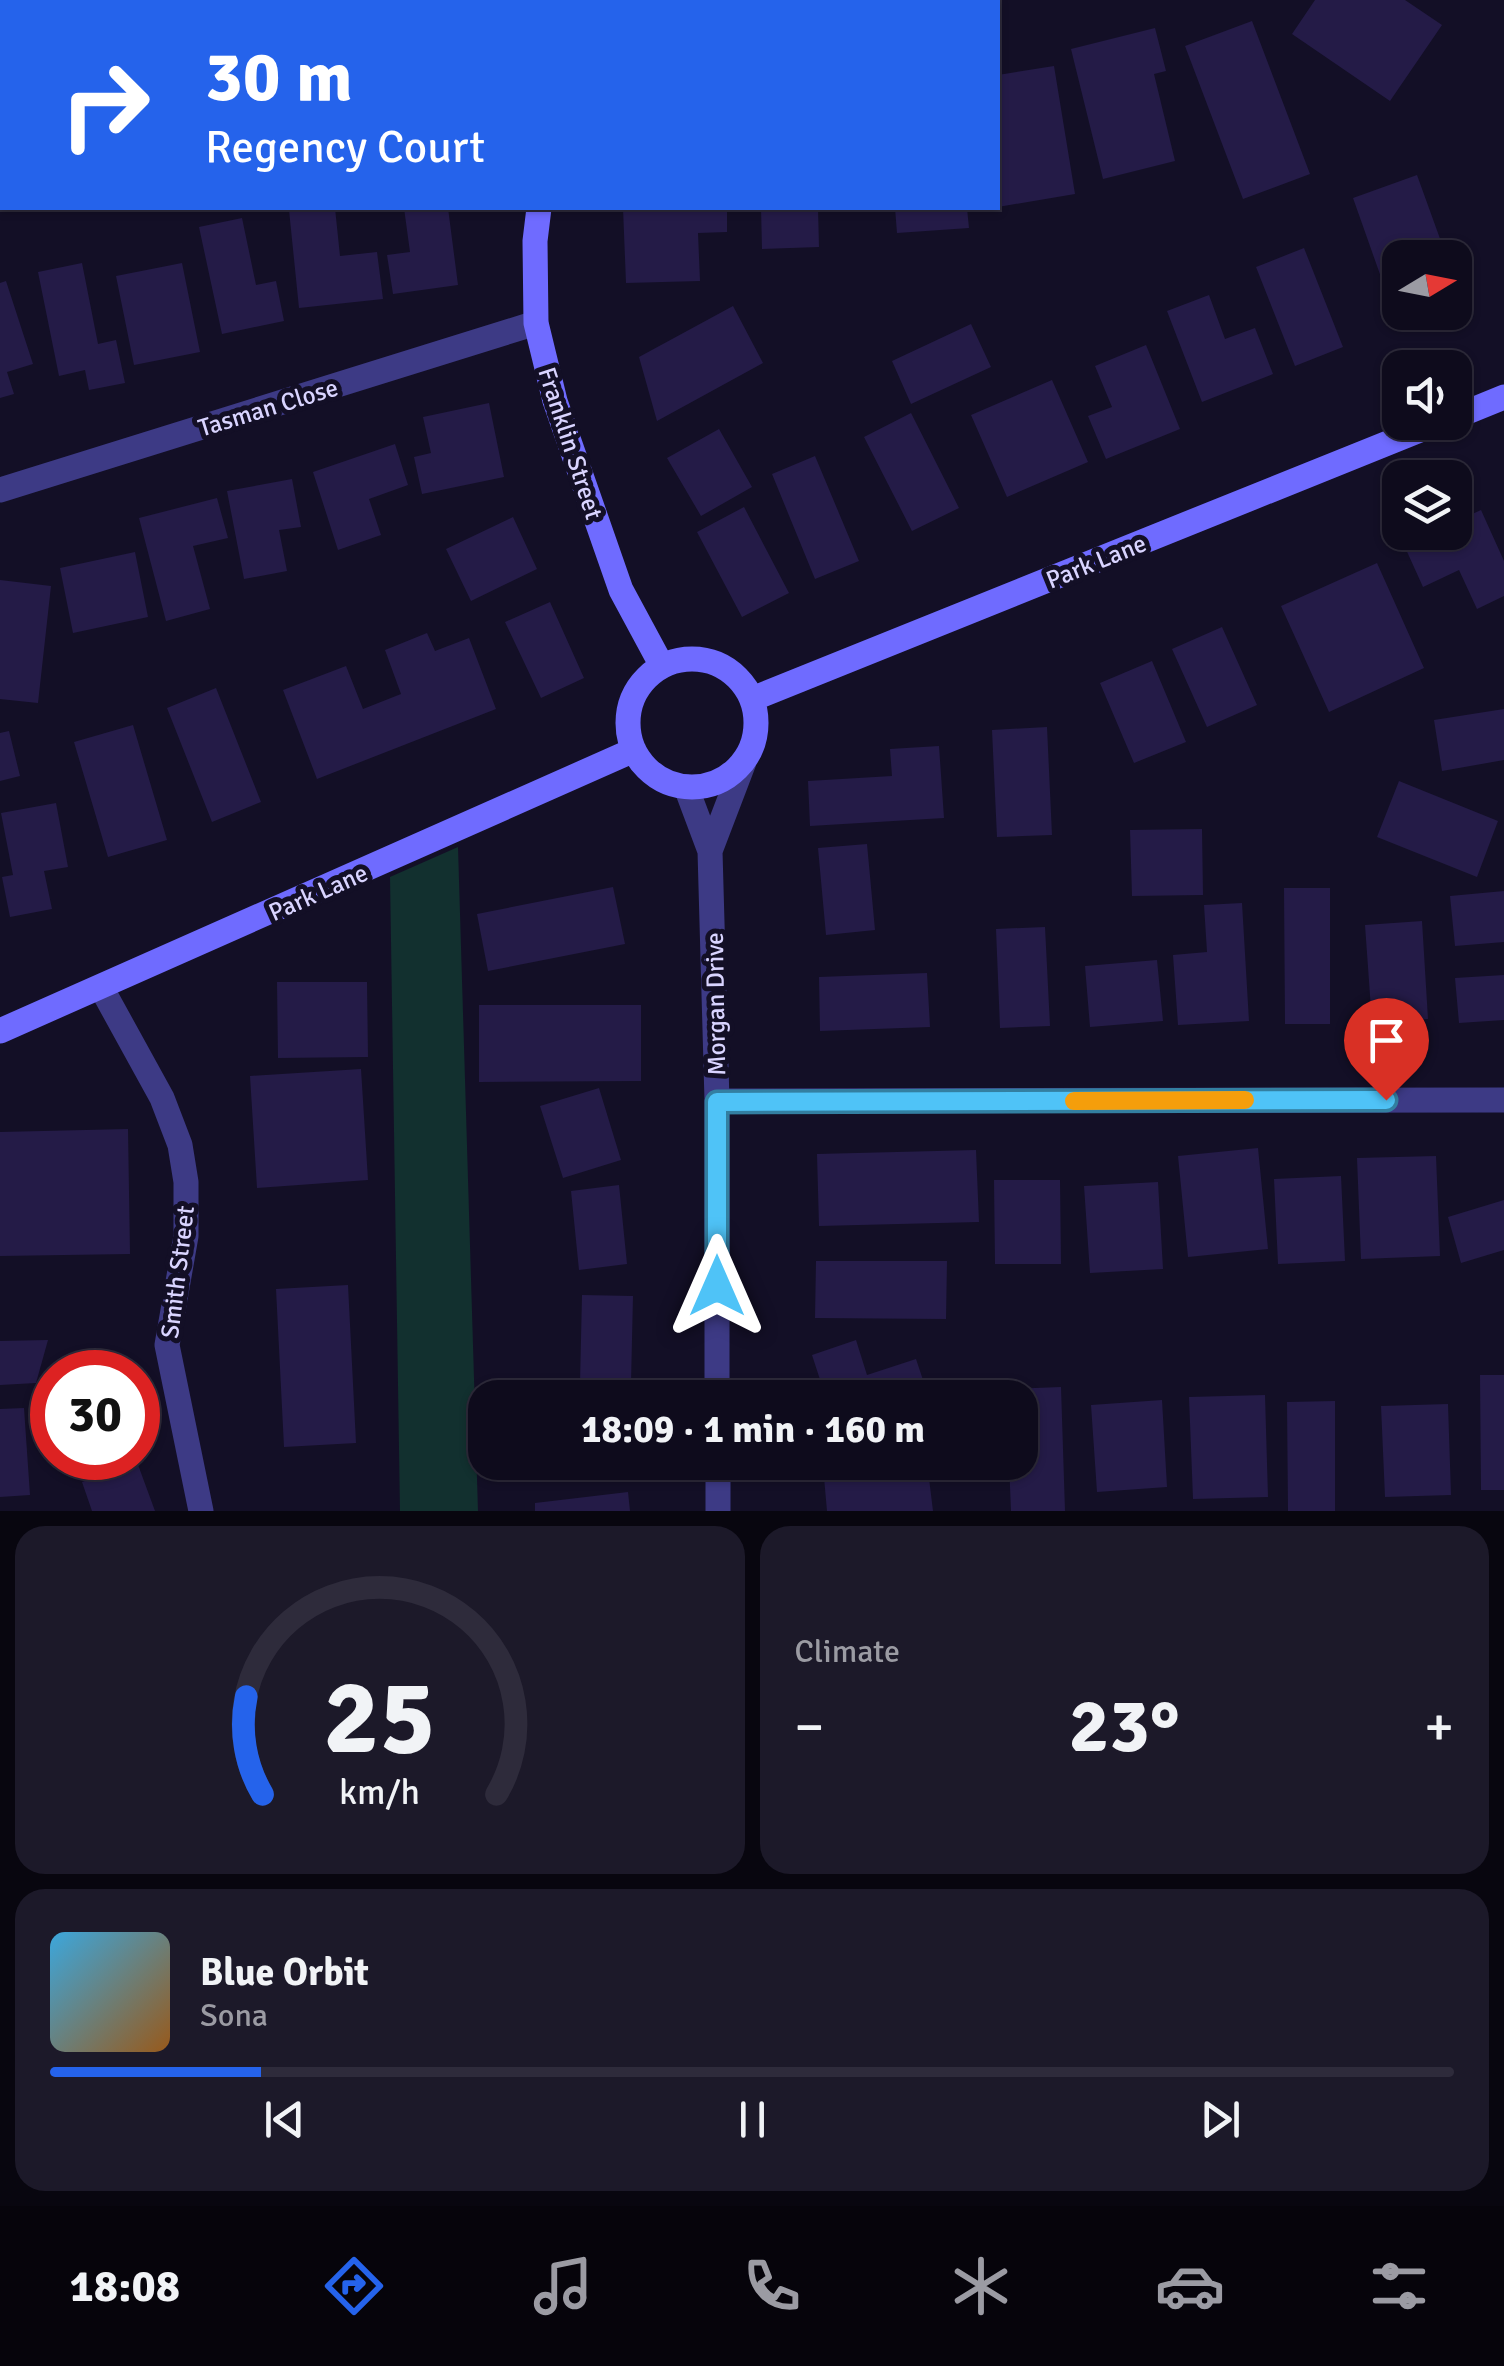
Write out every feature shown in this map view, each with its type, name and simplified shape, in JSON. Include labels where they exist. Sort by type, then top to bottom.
[{"type":"street","name":"Franklin Street","points":[[539,210],[536,323],[555,401],[621,590],[662,666]]},
{"type":"street","name":"Tasman Close","points":[[0,490],[536,323]]},
{"type":"street","points":[[1472,409],[1504,397]]},
{"type":"street","name":"Park Lane","points":[[752,699],[1395,440]]},
{"type":"street","points":[[682,659],[704,660],[724,667],[741,680],[752,699],[757,720],[754,742],[744,762],[718,782],[686,787],[664,781],[646,768],[634,750],[628,732],[629,712],[646,678],[662,666],[682,659]]},
{"type":"street","name":"Park Lane","points":[[0,1032],[634,750]]},
{"type":"street","name":"Morgan Drive","points":[[710,851],[744,762]]},
{"type":"street","name":"Morgan Drive","points":[[686,787],[710,851],[717,1102],[718,1380]]},
{"type":"street","name":"Smith Street","points":[[102,989],[162,1098],[180,1145],[186,1182],[186,1236],[167,1345],[201,1511]]},
{"type":"street","points":[[717,1102],[1504,1100]]},
{"type":"street","points":[[718,1480],[718,1511]]},
{"type":"green space","points":[[458,847],[474,1380],[468,1380],[468,1480],[477,1480],[478,1511],[400,1511],[390,877]]},
{"type":"building","points":[[1315,0],[1405,0],[1442,25],[1390,101],[1292,34]]},
{"type":"building","points":[[1252,21],[1310,174],[1243,199],[1185,46]]},
{"type":"building","points":[[1155,28],[1166,71],[1154,74],[1175,161],[1103,179],[1071,49]]},
{"type":"building","points":[[1054,66],[1075,194],[1000,207],[1000,75]]},
{"type":"building","points":[[1417,175],[1440,240],[1382,240],[1382,280],[1353,198]]},
{"type":"building","points":[[289,210],[335,210],[340,256],[377,252],[383,299],[299,308]]},
{"type":"building","points":[[404,210],[448,210],[458,285],[393,294],[387,255],[410,252]]},
{"type":"building","points":[[623,210],[727,210],[727,232],[698,233],[700,281],[626,283]]},
{"type":"building","points":[[761,210],[818,210],[819,247],[762,249]]},
{"type":"building","points":[[895,210],[967,210],[969,228],[897,233]]},
{"type":"building","points":[[242,218],[256,285],[276,281],[284,321],[222,334],[199,227]]},
{"type":"building","points":[[1304,248],[1343,347],[1295,366],[1256,267]]},
{"type":"building","points":[[82,263],[98,344],[116,340],[125,383],[89,390],[85,370],[59,376],[38,272]]},
{"type":"building","points":[[182,263],[200,352],[134,365],[116,276]]},
{"type":"building","points":[[6,281],[33,364],[7,372],[14,394],[0,398],[0,283]]},
{"type":"building","points":[[1209,295],[1225,339],[1255,328],[1273,374],[1202,402],[1167,311]]},
{"type":"building","points":[[733,306],[763,363],[657,421],[639,357]]},
{"type":"building","points":[[971,324],[991,367],[911,404],[892,361]]},
{"type":"building","points":[[1146,345],[1180,429],[1106,459],[1088,416],[1112,407],[1095,366]]},
{"type":"building","points":[[1052,380],[1088,462],[1007,497],[971,415]]},
{"type":"building","points":[[489,403],[504,477],[422,494],[414,457],[431,453],[423,417]]},
{"type":"building","points":[[911,413],[959,508],[912,531],[864,437]]},
{"type":"building","points":[[719,429],[752,487],[701,516],[667,458]]},
{"type":"building","points":[[395,444],[408,485],[369,499],[381,535],[338,550],[313,472]]},
{"type":"building","points":[[815,456],[859,561],[815,579],[772,474]]},
{"type":"building","points":[[292,479],[301,527],[279,530],[287,571],[244,579],[227,491]]},
{"type":"building","points":[[217,498],[228,538],[193,546],[210,609],[166,621],[139,518]]},
{"type":"building","points":[[744,507],[789,593],[742,617],[697,532]]},
{"type":"building","points":[[1481,510],[1504,561],[1504,596],[1477,609],[1459,570],[1423,587],[1406,550],[1472,550],[1472,514]]},
{"type":"building","points":[[513,517],[537,569],[471,601],[446,549]]},
{"type":"building","points":[[135,552],[148,617],[73,633],[60,568]]},
{"type":"building","points":[[1377,563],[1424,668],[1329,712],[1281,606]]},
{"type":"building","points":[[0,580],[51,586],[38,703],[0,699]]},
{"type":"building","points":[[550,602],[584,678],[541,698],[505,622]]},
{"type":"building","points":[[1222,627],[1257,705],[1207,727],[1172,649]]},
{"type":"building","points":[[427,633],[435,651],[469,638],[496,709],[317,779],[283,690],[346,666],[363,709],[401,694],[385,650]]},
{"type":"building","points":[[1152,661],[1186,742],[1134,763],[1100,683]]},
{"type":"building","points":[[216,688],[261,802],[212,822],[167,708]]},
{"type":"building","points":[[1504,709],[1504,760],[1442,771],[1434,720]]},
{"type":"building","points":[[133,725],[167,840],[108,857],[74,742]]},
{"type":"building","points":[[1047,727],[1052,835],[997,837],[992,730]]},
{"type":"building","points":[[9,731],[20,776],[0,781],[0,733]]},
{"type":"building","points":[[939,746],[944,818],[810,826],[808,781],[892,776],[890,749]]},
{"type":"building","points":[[1399,781],[1498,821],[1477,877],[1377,837]]},
{"type":"building","points":[[56,803],[68,867],[44,871],[52,909],[10,917],[2,877],[13,875],[1,813]]},
{"type":"building","points":[[1202,829],[1203,895],[1132,896],[1130,830]]},
{"type":"building","points":[[867,844],[875,930],[826,935],[818,848]]},
{"type":"building","points":[[613,887],[625,944],[488,971],[477,914]]},
{"type":"building","points":[[1284,888],[1330,888],[1330,1024],[1285,1024]]},
{"type":"building","points":[[1504,891],[1504,942],[1455,946],[1450,896]]},
{"type":"building","points":[[1242,903],[1249,1021],[1178,1025],[1173,955],[1207,952],[1204,905]]},
{"type":"building","points":[[1422,921],[1428,1019],[1372,1023],[1365,925]]},
{"type":"building","points":[[1045,927],[1050,1026],[1000,1028],[996,929]]},
{"type":"building","points":[[1157,960],[1163,1021],[1090,1027],[1085,966]]},
{"type":"building","points":[[927,973],[930,1027],[820,1031],[819,977]]},
{"type":"building","points":[[1504,975],[1504,1020],[1459,1023],[1455,978]]},
{"type":"building","points":[[277,982],[367,982],[368,1057],[278,1058]]},
{"type":"building","points":[[479,1005],[641,1005],[641,1081],[479,1082]]},
{"type":"building","points":[[361,1069],[368,1180],[257,1188],[250,1076]]},
{"type":"building","points":[[599,1088],[621,1160],[563,1178],[540,1106]]},
{"type":"building","points":[[128,1129],[130,1254],[0,1256],[0,1132]]},
{"type":"building","points":[[1258,1148],[1268,1249],[1188,1257],[1178,1156]]},
{"type":"building","points":[[976,1150],[979,1222],[819,1226],[817,1154]]},
{"type":"building","points":[[1436,1156],[1440,1256],[1361,1259],[1357,1158]]},
{"type":"building","points":[[1341,1176],[1345,1261],[1278,1264],[1274,1179]]},
{"type":"building","points":[[994,1180],[1060,1180],[1061,1264],[995,1264]]},
{"type":"building","points":[[1158,1182],[1163,1269],[1090,1273],[1084,1186]]},
{"type":"building","points":[[619,1185],[627,1264],[579,1270],[571,1191]]},
{"type":"building","points":[[1504,1200],[1504,1250],[1461,1263],[1448,1217]]},
{"type":"building","points":[[816,1261],[947,1261],[946,1319],[815,1318]]},
{"type":"building","points":[[348,1285],[356,1443],[284,1447],[276,1289]]},
{"type":"building","points":[[582,1295],[633,1296],[631,1380],[580,1380]]},
{"type":"building","points":[[48,1340],[45,1350],[30,1350],[30,1383],[0,1385],[0,1341]]},
{"type":"building","points":[[856,1340],[867,1375],[916,1359],[923,1380],[820,1380],[812,1355]]},
{"type":"building","points":[[1480,1375],[1504,1375],[1504,1490],[1481,1490]]},
{"type":"building","points":[[1061,1387],[1065,1511],[1011,1511],[1010,1480],[1038,1480],[1038,1388]]},
{"type":"building","points":[[1265,1395],[1268,1497],[1193,1499],[1189,1397]]},
{"type":"building","points":[[1162,1400],[1167,1487],[1097,1492],[1091,1405]]},
{"type":"building","points":[[1335,1401],[1335,1511],[1288,1511],[1287,1402]]},
{"type":"building","points":[[1448,1404],[1451,1495],[1385,1497],[1381,1406]]},
{"type":"building","points":[[24,1408],[30,1495],[0,1497],[0,1409]]},
{"type":"building","points":[[144,1480],[155,1511],[92,1511],[82,1482]]},
{"type":"building","points":[[824,1480],[929,1480],[933,1511],[827,1511]]},
{"type":"building","points":[[628,1492],[630,1511],[535,1511],[535,1503]]},
{"type":"slow traffic","points":[[1074,1101],[1245,1100]]},
{"type":"route","points":[[717,1286],[717,1102],[1386,1100]]}]
